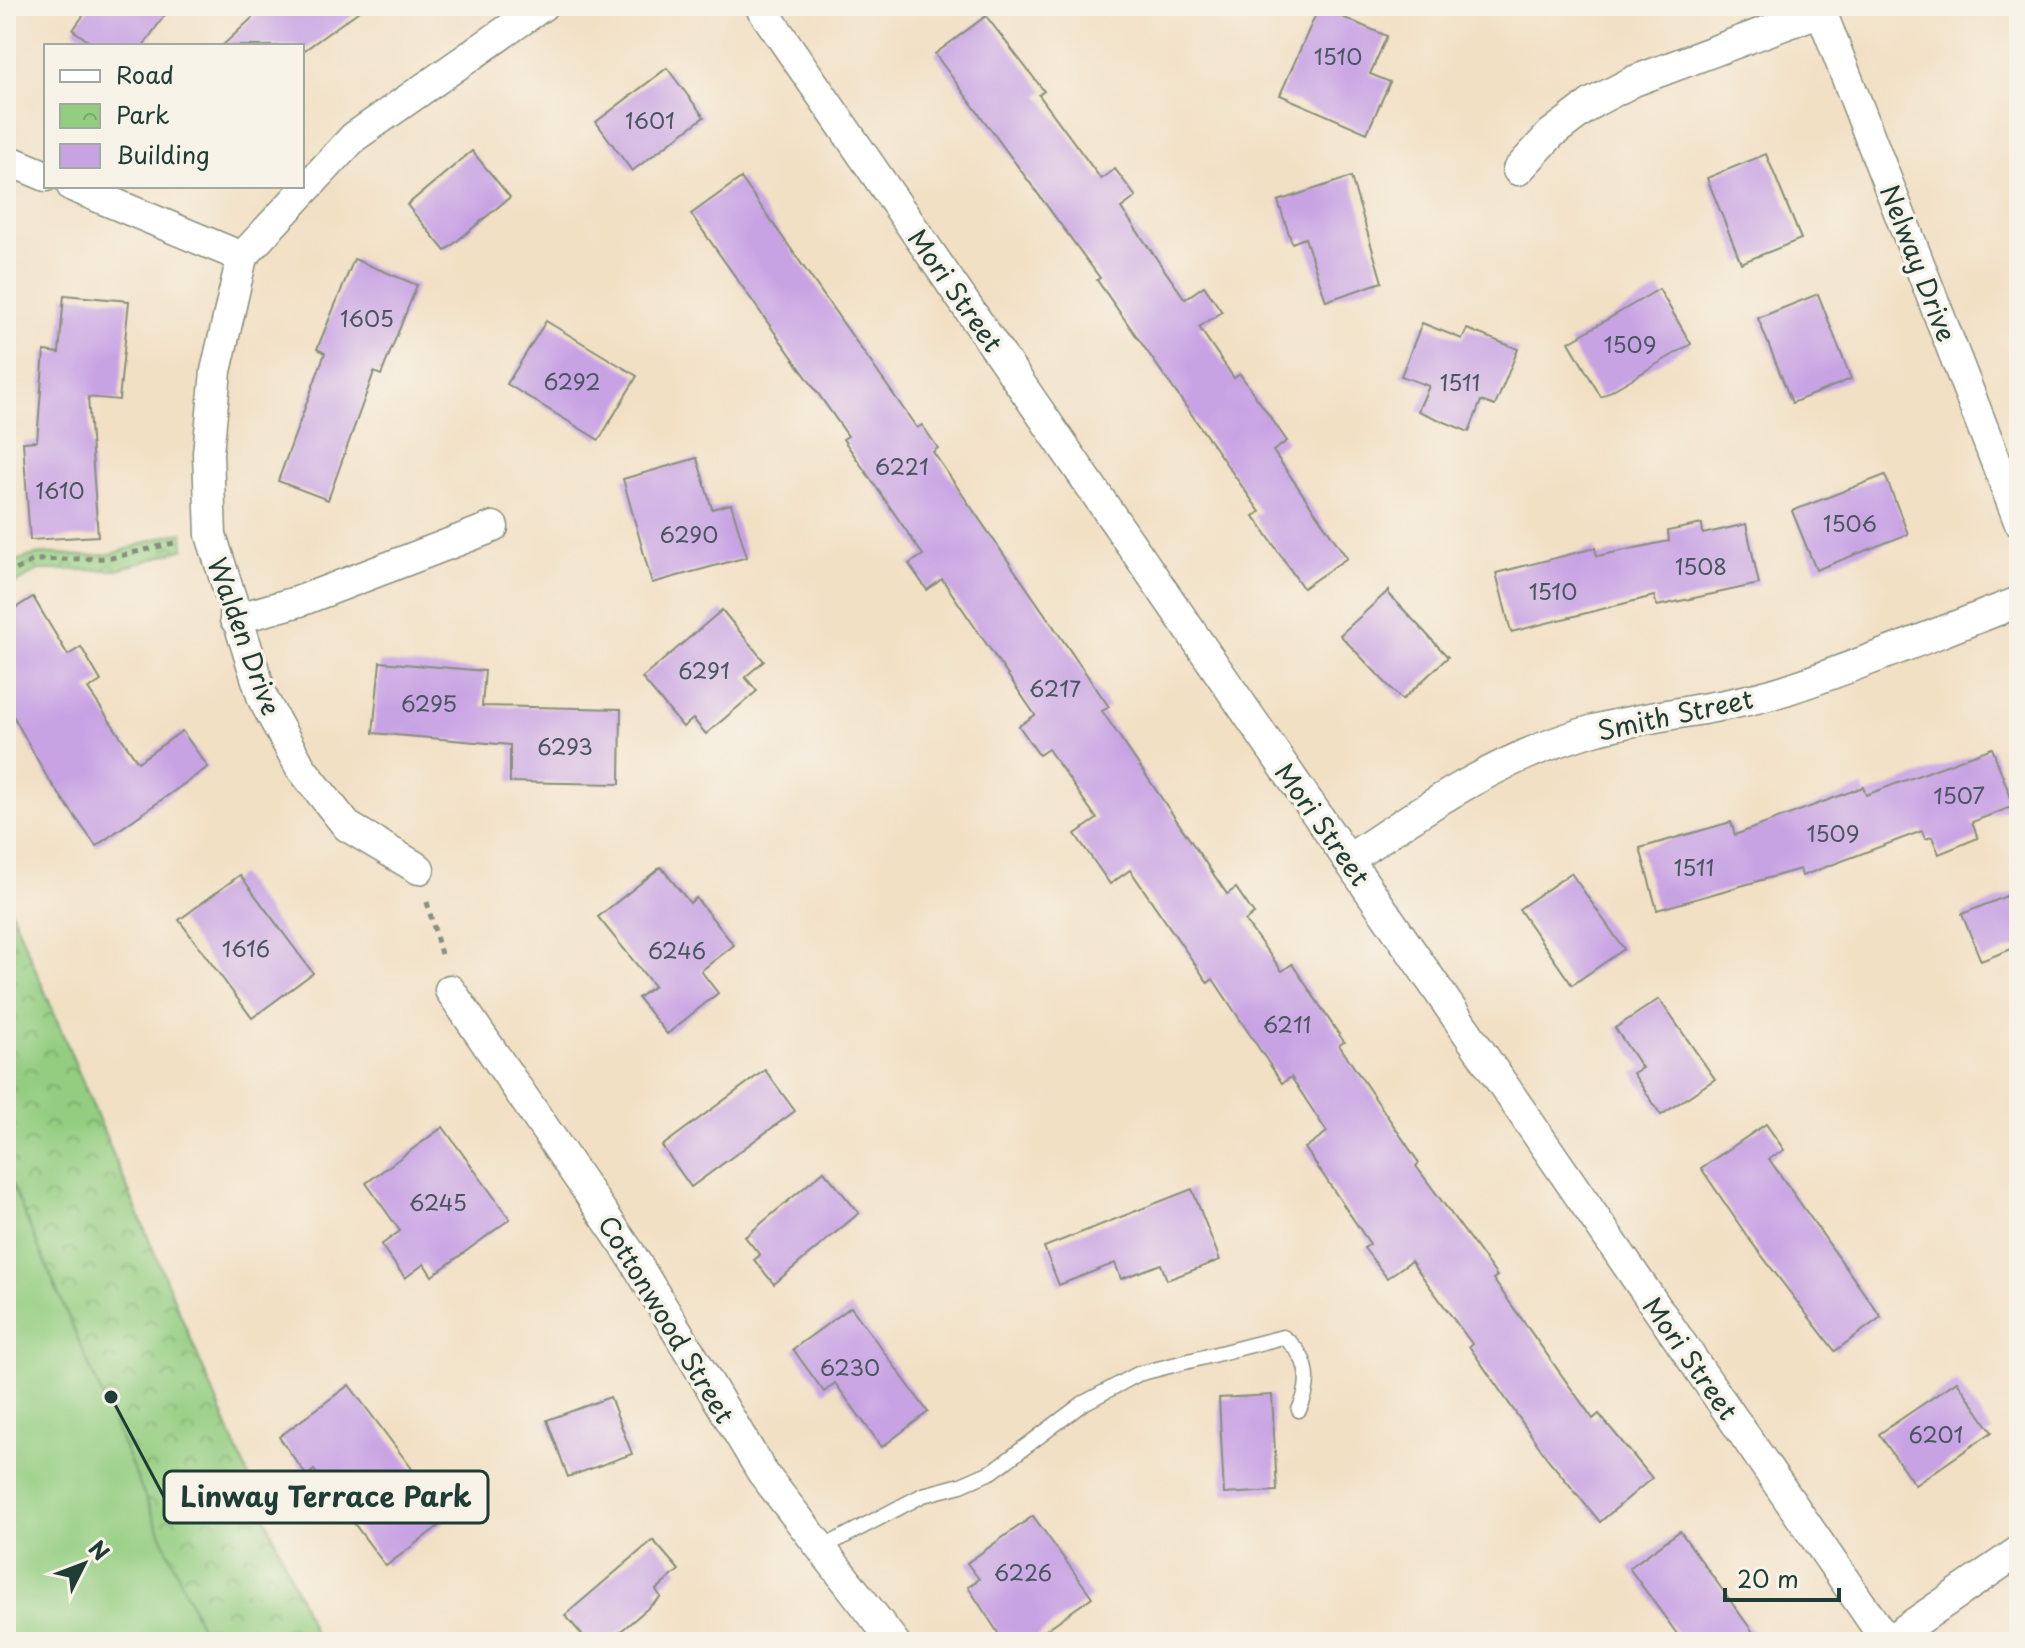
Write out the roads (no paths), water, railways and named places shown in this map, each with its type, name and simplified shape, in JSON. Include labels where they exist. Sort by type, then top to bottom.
[{"type":"street","points":[[77,188],[242,257],[354,137],[542,6]]},
{"type":"street","name":"Mori Street","points":[[760,6],[1887,1642]]},
{"type":"street","points":[[1518,170],[1551,134],[1592,103],[1634,81],[1820,8]]},
{"type":"street","name":"Nelway Drive","points":[[1820,8],[2019,521]]},
{"type":"street","points":[[15,163],[44,175]]},
{"type":"street","name":"Walden Drive","points":[[242,257],[216,371],[208,453],[211,535],[235,619],[263,699],[301,768],[347,826],[419,869]]},
{"type":"street","points":[[235,619],[300,601],[493,527]]},
{"type":"street","name":"Smith Street","points":[[1348,860],[1452,789],[1521,753],[1596,730],[1728,706],[1784,690],[2019,602]]},
{"type":"street","name":"Cottonwood Street","points":[[450,990],[630,1253],[762,1472],[894,1642]]},
{"type":"street","points":[[1887,1642],[2019,1551]]},
{"type":"lane","points":[[822,1548],[923,1495],[961,1485],[993,1471],[1082,1404],[1138,1374],[1283,1337],[1298,1348],[1306,1363],[1308,1392],[1299,1410]]},
{"type":"place","name":"Linway Terrace Park","points":[[111,1397]]}]
